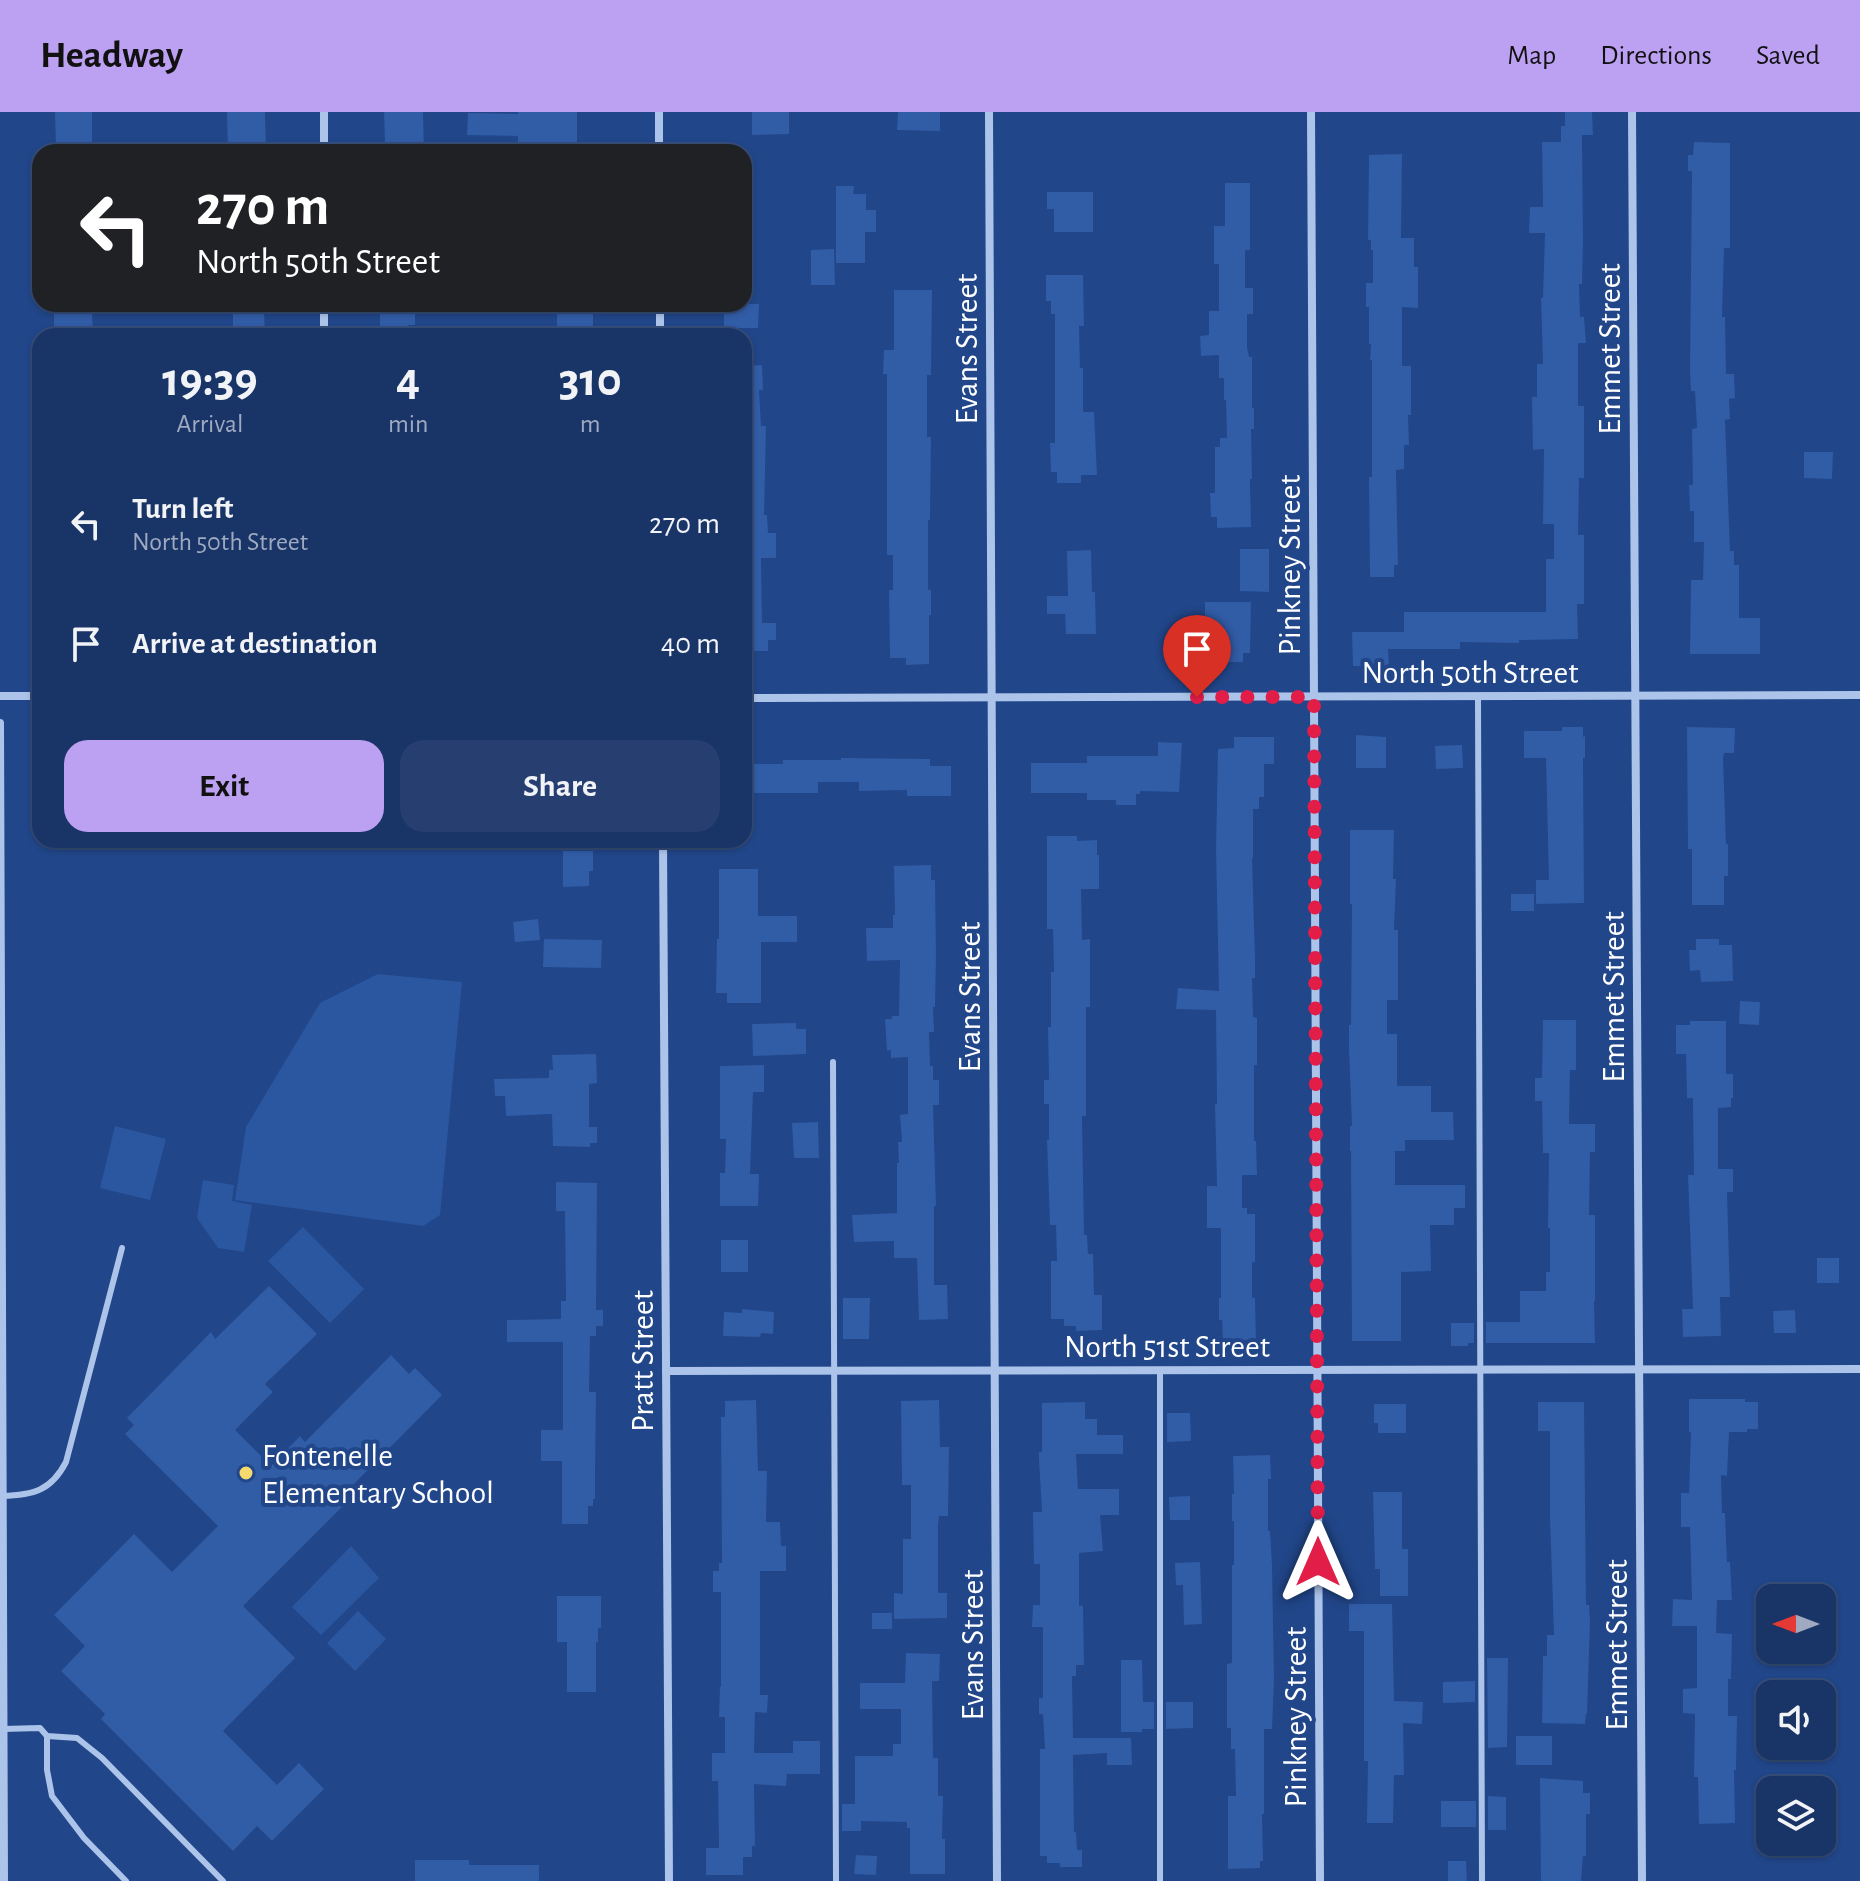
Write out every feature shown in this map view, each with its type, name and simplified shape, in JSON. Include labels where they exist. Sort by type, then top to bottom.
[{"type":"street","points":[[324,112],[324,144]]},
{"type":"street","points":[[659,112],[659,144]]},
{"type":"street","name":"Evans Street","points":[[989,112],[997,1881]]},
{"type":"street","name":"Pinkney Street","points":[[1311,112],[1320,1881]]},
{"type":"street","name":"Emmet Street","points":[[1632,112],[1642,1881]]},
{"type":"street","name":"North 50th Street","points":[[752,698],[1860,695]]},
{"type":"street","points":[[0,696],[32,696]]},
{"type":"street","points":[[0,723],[4,1881]]},
{"type":"street","name":"Pratt Street","points":[[663,848],[669,1881]]},
{"type":"street","name":"North 51st Street","points":[[666,1371],[1860,1369]]},
{"type":"lane","points":[[1478,696],[1482,1881]]},
{"type":"lane","points":[[833,1062],[836,1881]]},
{"type":"lane","points":[[2,1496],[34,1493],[47,1487],[66,1462],[122,1248]]},
{"type":"lane","points":[[1160,1370],[1160,1881]]},
{"type":"lane","points":[[3,1729],[40,1728],[47,1736],[47,1770],[52,1796],[84,1838],[126,1881]]},
{"type":"lane","points":[[47,1736],[77,1738],[102,1758],[223,1881]]},
{"type":"shaded area","points":[[378,974],[462,982],[440,1215],[423,1226],[235,1200],[246,1127],[320,1003]]},
{"type":"shaded area","points":[[115,1126],[166,1139],[150,1200],[100,1188]]},
{"type":"shaded area","points":[[203,1180],[234,1185],[232,1201],[252,1205],[244,1252],[218,1248],[197,1218]]},
{"type":"shaded area","points":[[303,1227],[364,1289],[330,1323],[268,1261]]},
{"type":"shaded area","points":[[351,1546],[379,1578],[321,1635],[292,1607]]},
{"type":"shaded area","points":[[358,1611],[386,1639],[355,1671],[327,1643]]},
{"type":"building","points":[[55,112],[92,112],[92,144],[56,144]]},
{"type":"building","points":[[227,112],[265,112],[266,144],[228,144]]},
{"type":"building","points":[[384,112],[423,112],[424,144],[385,143]]},
{"type":"building","points":[[577,112],[577,144],[518,144],[518,136],[467,135],[468,113]]},
{"type":"building","points":[[752,112],[789,112],[789,134],[752,135]]},
{"type":"building","points":[[898,112],[940,112],[940,131],[897,130]]},
{"type":"building","points":[[1565,112],[1592,112],[1593,135],[1582,135],[1583,242],[1582,284],[1579,284],[1580,317],[1584,317],[1586,343],[1578,343],[1578,406],[1584,406],[1584,478],[1579,478],[1578,535],[1584,535],[1584,604],[1577,604],[1578,639],[1519,640],[1519,643],[1460,642],[1460,649],[1388,649],[1389,666],[1353,666],[1352,632],[1404,632],[1404,612],[1546,612],[1546,559],[1554,559],[1554,524],[1543,524],[1544,449],[1533,450],[1532,397],[1537,397],[1537,364],[1543,364],[1541,298],[1545,233],[1529,233],[1530,207],[1543,207],[1542,142],[1561,142]]},
{"type":"building","points":[[1694,142],[1730,143],[1730,248],[1724,248],[1722,317],[1725,317],[1726,374],[1734,374],[1735,398],[1729,399],[1730,419],[1725,420],[1730,551],[1734,551],[1734,565],[1739,565],[1739,618],[1760,618],[1760,654],[1690,654],[1691,580],[1703,580],[1704,542],[1694,542],[1694,511],[1690,511],[1689,485],[1693,485],[1692,429],[1697,428],[1695,391],[1691,391],[1690,370],[1692,171],[1688,171],[1688,155],[1693,155]]},
{"type":"building","points":[[1402,154],[1401,238],[1414,238],[1414,267],[1418,267],[1418,308],[1402,307],[1402,366],[1411,366],[1409,445],[1404,445],[1404,469],[1396,470],[1398,565],[1394,565],[1394,577],[1370,577],[1372,360],[1366,283],[1373,283],[1373,250],[1371,240],[1368,240],[1369,155]]},
{"type":"building","points":[[1225,183],[1250,183],[1250,250],[1245,250],[1245,288],[1253,288],[1253,314],[1247,314],[1247,347],[1249,357],[1252,357],[1254,429],[1251,429],[1251,527],[1217,528],[1217,517],[1211,517],[1210,493],[1215,493],[1215,447],[1220,447],[1220,438],[1227,438],[1226,400],[1224,378],[1219,378],[1219,355],[1201,356],[1200,336],[1209,335],[1209,311],[1219,311],[1219,264],[1214,264],[1214,226],[1225,226]]},
{"type":"building","points":[[836,186],[854,186],[853,194],[866,194],[866,210],[876,210],[876,232],[865,232],[865,263],[836,263]]},
{"type":"building","points":[[1047,192],[1093,192],[1093,232],[1054,232],[1054,209],[1047,209]]},
{"type":"building","points":[[834,249],[835,285],[811,285],[811,250]]},
{"type":"building","points":[[1046,275],[1083,275],[1084,326],[1079,326],[1083,412],[1094,412],[1097,475],[1081,475],[1081,483],[1057,483],[1057,472],[1051,472],[1050,443],[1055,443],[1055,314],[1051,314],[1051,301],[1046,301]]},
{"type":"building","points":[[894,290],[932,290],[931,375],[927,375],[927,437],[931,437],[929,664],[906,665],[906,658],[890,658],[889,590],[893,590],[893,555],[887,555],[887,374],[883,374],[884,350],[894,350]]},
{"type":"building","points":[[752,304],[759,304],[758,328],[724,328],[724,312],[752,312]]},
{"type":"building","points":[[54,312],[92,312],[93,328],[54,328]]},
{"type":"building","points":[[233,312],[264,312],[265,328],[233,328]]},
{"type":"building","points":[[380,312],[415,312],[415,325],[380,328]]},
{"type":"building","points":[[557,312],[593,312],[593,328],[557,328]]},
{"type":"building","points":[[762,365],[763,390],[759,390],[761,426],[766,426],[764,515],[767,515],[768,533],[776,533],[776,558],[761,558],[762,623],[776,623],[776,640],[768,640],[768,651],[752,651],[752,366]]},
{"type":"building","points":[[1804,452],[1833,452],[1832,479],[1804,478]]},
{"type":"building","points":[[1240,549],[1269,549],[1269,592],[1240,591]]},
{"type":"building","points":[[1091,550],[1096,634],[1066,634],[1065,614],[1047,614],[1047,596],[1068,596],[1067,551]]},
{"type":"building","points":[[1205,602],[1251,602],[1250,653],[1243,653],[1243,662],[1214,662],[1214,626],[1205,626]]},
{"type":"building","points":[[1562,727],[1583,727],[1585,736],[1584,903],[1536,904],[1536,880],[1549,880],[1546,758],[1524,758],[1524,731],[1562,731]]},
{"type":"building","points":[[1687,727],[1735,728],[1734,753],[1724,753],[1723,759],[1728,844],[1724,905],[1692,905],[1692,849],[1688,849]]},
{"type":"building","points":[[1356,735],[1386,737],[1386,768],[1356,768]]},
{"type":"building","points":[[1234,737],[1274,737],[1274,764],[1264,764],[1264,797],[1259,797],[1259,809],[1253,809],[1255,978],[1252,978],[1253,1017],[1257,1018],[1254,1141],[1257,1175],[1242,1175],[1242,1208],[1247,1208],[1247,1214],[1255,1214],[1252,1298],[1255,1298],[1256,1340],[1223,1340],[1222,1320],[1219,1320],[1221,1228],[1207,1228],[1207,1186],[1217,1186],[1216,1010],[1176,1009],[1178,988],[1219,991],[1216,850],[1218,749],[1234,748]]},
{"type":"building","points":[[1158,742],[1182,743],[1179,792],[1140,791],[1136,794],[1136,805],[1116,805],[1116,800],[1087,800],[1087,793],[1031,793],[1031,763],[1087,763],[1087,756],[1158,756]]},
{"type":"building","points":[[1462,745],[1463,768],[1436,769],[1435,746]]},
{"type":"building","points":[[930,759],[930,766],[951,766],[951,796],[907,796],[907,790],[859,791],[859,782],[818,782],[818,793],[752,793],[752,764],[783,764],[783,760]]},
{"type":"building","points":[[1350,830],[1394,830],[1398,1000],[1387,1000],[1387,1034],[1397,1034],[1397,1086],[1431,1086],[1431,1112],[1453,1112],[1454,1140],[1405,1140],[1405,1151],[1395,1151],[1395,1185],[1465,1185],[1465,1208],[1454,1208],[1454,1225],[1430,1225],[1431,1271],[1401,1272],[1401,1341],[1352,1341]]},
{"type":"building","points":[[1047,836],[1077,836],[1077,841],[1097,840],[1099,855],[1099,889],[1081,889],[1082,940],[1090,939],[1090,1007],[1086,1007],[1086,1116],[1082,1116],[1084,1235],[1087,1235],[1088,1254],[1093,1254],[1094,1295],[1102,1295],[1102,1330],[1076,1331],[1076,1326],[1064,1326],[1064,1319],[1051,1319],[1051,1261],[1057,1261],[1056,1225],[1050,1225],[1049,1104],[1044,1104],[1044,1080],[1049,1080],[1048,1027],[1051,1027],[1051,972],[1054,972],[1053,929],[1047,929]]},
{"type":"building","points":[[563,851],[593,851],[589,886],[563,887]]},
{"type":"building","points":[[931,865],[931,880],[935,880],[936,954],[934,1032],[929,1032],[930,1066],[933,1066],[933,1080],[939,1080],[939,1105],[933,1105],[936,1206],[934,1285],[947,1285],[948,1319],[919,1320],[917,1258],[894,1258],[894,1241],[854,1242],[852,1215],[897,1213],[898,1142],[902,1142],[900,1115],[908,1114],[908,1057],[891,1058],[891,1050],[887,1051],[885,1019],[899,1016],[900,960],[867,961],[866,928],[893,928],[894,866]]},
{"type":"building","points":[[719,869],[758,869],[758,916],[797,916],[797,942],[761,942],[761,1003],[727,1003],[727,993],[716,993]]},
{"type":"building","points":[[1511,894],[1534,894],[1534,911],[1511,911]]},
{"type":"building","points":[[538,919],[540,940],[515,942],[513,922]]},
{"type":"building","points":[[544,939],[602,940],[601,968],[543,967]]},
{"type":"building","points":[[1696,939],[1719,939],[1719,945],[1732,945],[1733,981],[1701,982],[1700,970],[1690,971],[1689,950],[1696,950]]},
{"type":"building","points":[[1740,1001],[1760,1002],[1759,1025],[1739,1024]]},
{"type":"building","points":[[1543,1020],[1576,1020],[1576,1070],[1570,1070],[1569,1124],[1595,1124],[1595,1152],[1590,1152],[1589,1215],[1595,1215],[1595,1343],[1486,1343],[1486,1322],[1520,1322],[1520,1291],[1546,1291],[1546,1272],[1550,1272],[1549,1153],[1543,1153],[1542,1101],[1535,1101],[1535,1078],[1542,1078]]},
{"type":"building","points":[[1690,1021],[1726,1021],[1726,1074],[1733,1074],[1731,1107],[1718,1108],[1718,1169],[1733,1169],[1733,1192],[1727,1192],[1730,1297],[1720,1297],[1721,1336],[1683,1337],[1682,1309],[1693,1309],[1688,1175],[1694,1175],[1693,1098],[1687,1098],[1686,1054],[1676,1054],[1676,1025],[1690,1025]]},
{"type":"building","points":[[796,1023],[796,1029],[806,1029],[806,1054],[753,1056],[752,1024]]},
{"type":"building","points":[[596,1054],[597,1083],[589,1084],[589,1127],[597,1127],[597,1143],[590,1143],[590,1147],[553,1146],[552,1114],[506,1116],[505,1096],[495,1096],[494,1079],[549,1078],[549,1070],[553,1070],[552,1055]]},
{"type":"building","points":[[764,1065],[764,1092],[753,1092],[750,1174],[759,1174],[758,1206],[720,1206],[720,1173],[725,1173],[726,1139],[720,1139],[720,1066]]},
{"type":"building","points":[[818,1122],[819,1158],[794,1158],[792,1123]]},
{"type":"building","points":[[556,1182],[597,1183],[596,1310],[603,1310],[603,1326],[596,1326],[596,1336],[590,1336],[589,1392],[596,1392],[595,1499],[593,1506],[588,1506],[588,1524],[562,1524],[562,1461],[541,1461],[541,1430],[563,1430],[563,1342],[507,1342],[507,1320],[561,1319],[561,1301],[566,1301],[565,1211],[556,1211]]},
{"type":"building","points":[[721,1240],[748,1240],[748,1272],[721,1272]]},
{"type":"building","points":[[1817,1258],[1839,1258],[1839,1283],[1817,1283]]},
{"type":"building","points":[[269,1286],[317,1334],[265,1384],[273,1392],[235,1430],[271,1466],[300,1436],[305,1442],[391,1355],[409,1374],[415,1368],[442,1395],[346,1492],[351,1498],[243,1606],[295,1658],[223,1731],[277,1785],[299,1763],[324,1789],[272,1841],[257,1826],[233,1851],[101,1719],[105,1714],[61,1671],[85,1646],[54,1615],[134,1534],[172,1572],[218,1526],[125,1434],[134,1425],[127,1418],[211,1332],[215,1339]]},
{"type":"building","points":[[843,1298],[870,1298],[869,1339],[843,1339]]},
{"type":"building","points":[[742,1309],[774,1312],[773,1334],[761,1333],[760,1337],[723,1336],[724,1312],[742,1313]]},
{"type":"building","points":[[1795,1310],[1796,1333],[1774,1333],[1773,1311]]},
{"type":"building","points":[[1451,1323],[1474,1323],[1474,1343],[1451,1346]]},
{"type":"building","points":[[1689,1399],[1745,1399],[1745,1402],[1758,1402],[1758,1429],[1729,1432],[1727,1476],[1721,1475],[1732,1600],[1717,1600],[1716,1633],[1732,1634],[1728,1716],[1737,1716],[1735,1823],[1699,1824],[1698,1777],[1694,1777],[1695,1714],[1683,1713],[1683,1689],[1697,1688],[1697,1626],[1672,1626],[1673,1599],[1692,1600],[1690,1527],[1681,1527],[1681,1493],[1689,1493]]},
{"type":"building","points":[[756,1400],[758,1471],[767,1471],[766,1522],[780,1522],[781,1546],[786,1546],[786,1571],[760,1571],[760,1695],[768,1695],[767,1713],[755,1712],[754,1753],[793,1753],[793,1741],[820,1741],[820,1774],[787,1774],[786,1786],[754,1784],[755,1846],[752,1846],[752,1857],[743,1857],[743,1875],[706,1875],[706,1848],[719,1848],[718,1781],[712,1781],[712,1753],[725,1753],[725,1717],[719,1717],[721,1592],[713,1592],[713,1571],[719,1571],[719,1563],[722,1563],[721,1417],[725,1417],[725,1401]]},
{"type":"building","points":[[939,1400],[940,1447],[949,1447],[948,1516],[939,1516],[938,1525],[938,1593],[947,1593],[947,1618],[894,1619],[894,1593],[903,1594],[903,1539],[911,1539],[911,1485],[902,1485],[901,1401]]},
{"type":"building","points":[[1085,1402],[1085,1419],[1097,1419],[1097,1435],[1123,1435],[1123,1454],[1076,1454],[1078,1489],[1119,1489],[1119,1515],[1100,1515],[1103,1551],[1079,1553],[1084,1665],[1076,1665],[1076,1676],[1072,1676],[1073,1738],[1131,1738],[1132,1765],[1107,1765],[1107,1753],[1073,1755],[1074,1832],[1077,1850],[1082,1850],[1082,1867],[1060,1867],[1060,1863],[1047,1863],[1047,1856],[1040,1856],[1040,1749],[1045,1749],[1043,1714],[1039,1714],[1039,1698],[1043,1698],[1043,1627],[1032,1627],[1033,1605],[1040,1605],[1040,1564],[1034,1564],[1033,1512],[1042,1512],[1039,1452],[1042,1452],[1042,1403]]},
{"type":"building","points":[[1538,1402],[1584,1402],[1586,1605],[1589,1605],[1590,1622],[1585,1724],[1542,1723],[1543,1656],[1547,1656],[1547,1635],[1554,1635],[1550,1431],[1538,1431]]},
{"type":"building","points":[[1374,1404],[1406,1404],[1406,1433],[1378,1433],[1378,1423],[1374,1423]]},
{"type":"building","points":[[1167,1413],[1190,1413],[1191,1441],[1167,1442]]},
{"type":"building","points":[[1270,1455],[1268,1531],[1272,1565],[1274,1679],[1272,1729],[1264,1729],[1263,1861],[1260,1861],[1260,1868],[1228,1869],[1228,1796],[1236,1796],[1235,1749],[1231,1749],[1231,1728],[1227,1728],[1227,1664],[1232,1663],[1233,1456]]},
{"type":"building","points":[[1373,1492],[1402,1492],[1402,1549],[1408,1549],[1408,1596],[1380,1596],[1380,1569],[1375,1569]]},
{"type":"building","points":[[1190,1496],[1190,1520],[1170,1520],[1169,1497]]},
{"type":"building","points":[[1200,1562],[1202,1624],[1184,1625],[1183,1585],[1176,1585],[1175,1563]]},
{"type":"building","points":[[557,1596],[601,1596],[601,1628],[598,1628],[596,1642],[596,1692],[567,1692],[567,1642],[557,1642]]},
{"type":"building","points":[[1349,1604],[1392,1604],[1394,1701],[1423,1702],[1422,1724],[1403,1723],[1404,1775],[1394,1775],[1393,1823],[1367,1823],[1364,1631],[1349,1631]]},
{"type":"building","points":[[872,1613],[892,1613],[892,1629],[872,1629]]},
{"type":"building","points":[[906,1653],[940,1654],[939,1681],[932,1681],[933,1758],[938,1758],[938,1796],[943,1796],[945,1874],[910,1874],[910,1828],[907,1828],[907,1822],[861,1821],[861,1831],[842,1831],[842,1804],[855,1804],[855,1756],[893,1756],[893,1744],[901,1744],[901,1709],[860,1709],[860,1683],[905,1683]]},
{"type":"building","points":[[1487,1658],[1508,1658],[1507,1747],[1488,1748]]},
{"type":"building","points":[[1121,1660],[1142,1660],[1143,1702],[1154,1702],[1154,1729],[1121,1732]]},
{"type":"building","points":[[1475,1681],[1475,1702],[1443,1703],[1443,1682]]},
{"type":"building","points":[[1166,1702],[1193,1702],[1193,1728],[1166,1729]]},
{"type":"building","points":[[1516,1736],[1552,1736],[1552,1765],[1516,1765]]},
{"type":"building","points":[[1540,1778],[1583,1781],[1583,1793],[1590,1793],[1590,1814],[1586,1814],[1586,1856],[1583,1856],[1581,1881],[1541,1881]]},
{"type":"building","points":[[1488,1796],[1506,1797],[1506,1830],[1488,1830]]},
{"type":"building","points":[[1441,1801],[1476,1801],[1476,1827],[1441,1827]]},
{"type":"building","points":[[856,1855],[877,1856],[876,1875],[854,1874]]},
{"type":"building","points":[[415,1860],[469,1860],[469,1865],[539,1865],[539,1881],[415,1881]]},
{"type":"building","points":[[1448,1861],[1466,1861],[1467,1881],[1448,1881]]},
{"type":"place","name":"Fontenelle Elementary School","points":[[246,1473]]},
{"type":"route","points":[[1197,697],[1314,697],[1318,1562]]}]
